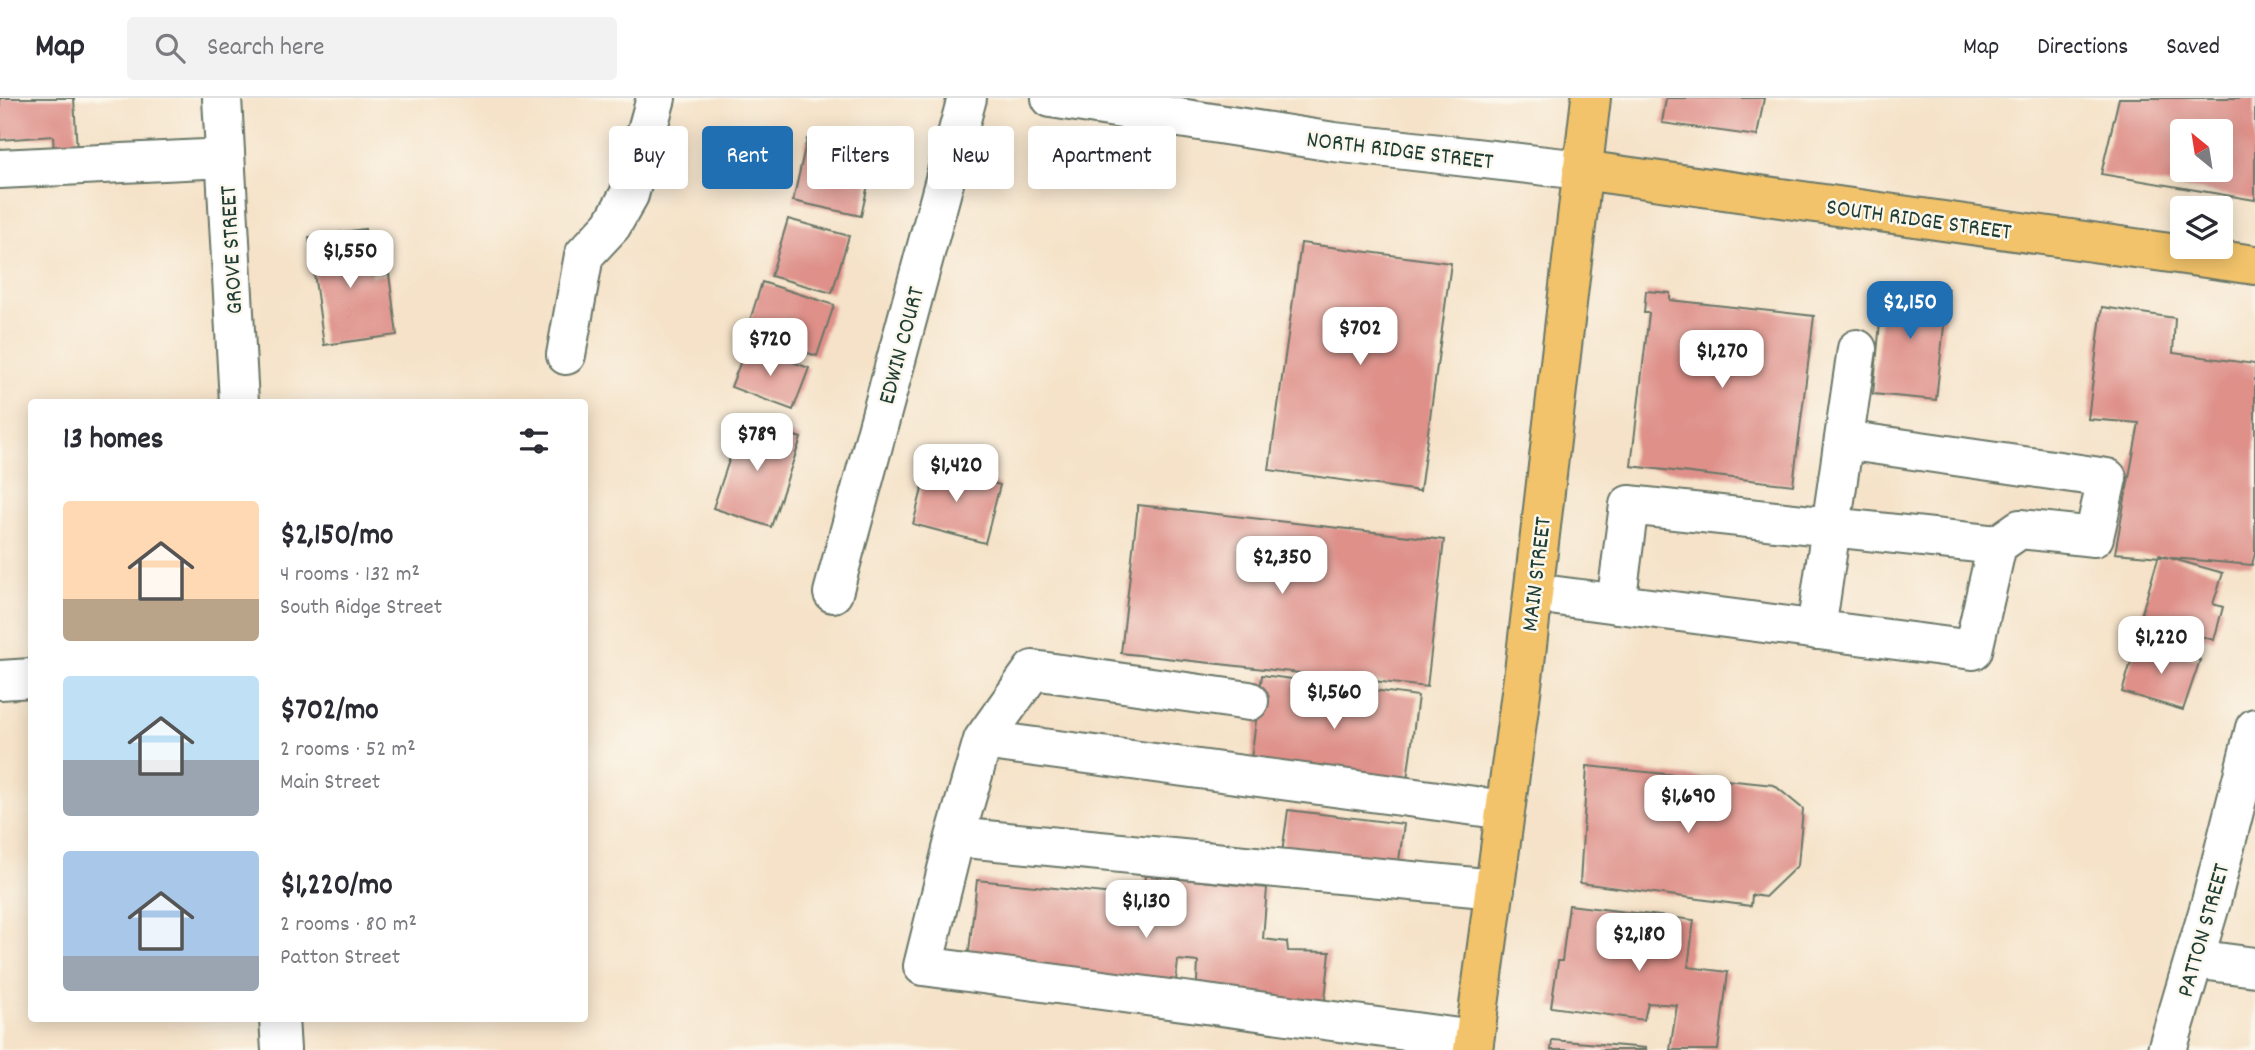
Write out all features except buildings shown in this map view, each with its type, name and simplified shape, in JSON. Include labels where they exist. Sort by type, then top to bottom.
[{"type":"main road","name":"MAIN STREET","points":[[1474,1045],[1534,593],[1591,98]]},
{"type":"main road","name":"SOUTH RIDGE STREET","points":[[1583,170],[2255,265]]},
{"type":"street","name":"GROVE STREET","points":[[222,98],[239,399]]},
{"type":"street","points":[[566,355],[584,255],[612,225],[629,195],[656,98]]},
{"type":"street","name":"EDWIN COURT","points":[[834,593],[967,98]]},
{"type":"street","name":"NORTH RIDGE STREET","points":[[1051,98],[1334,142],[1583,170]]},
{"type":"street","points":[[0,169],[225,158]]},
{"type":"street","points":[[1816,630],[1857,349]]},
{"type":"street","points":[[1616,604],[1629,505],[1997,545],[2020,529],[2094,537],[2107,478],[1844,440]]},
{"type":"street","points":[[1534,593],[1973,650],[1997,545]]},
{"type":"street","points":[[1249,701],[1033,670],[983,740],[955,837],[923,966],[1474,1045]]},
{"type":"street","points":[[0,680],[28,678]]},
{"type":"street","name":"PATTON STREET","points":[[2167,1050],[2211,902],[2255,728]]},
{"type":"street","points":[[983,740],[1505,810]]},
{"type":"street","points":[[955,837],[1495,889]]},
{"type":"street","points":[[2194,958],[2255,967]]},
{"type":"street","points":[[279,1022],[281,1050]]}]
